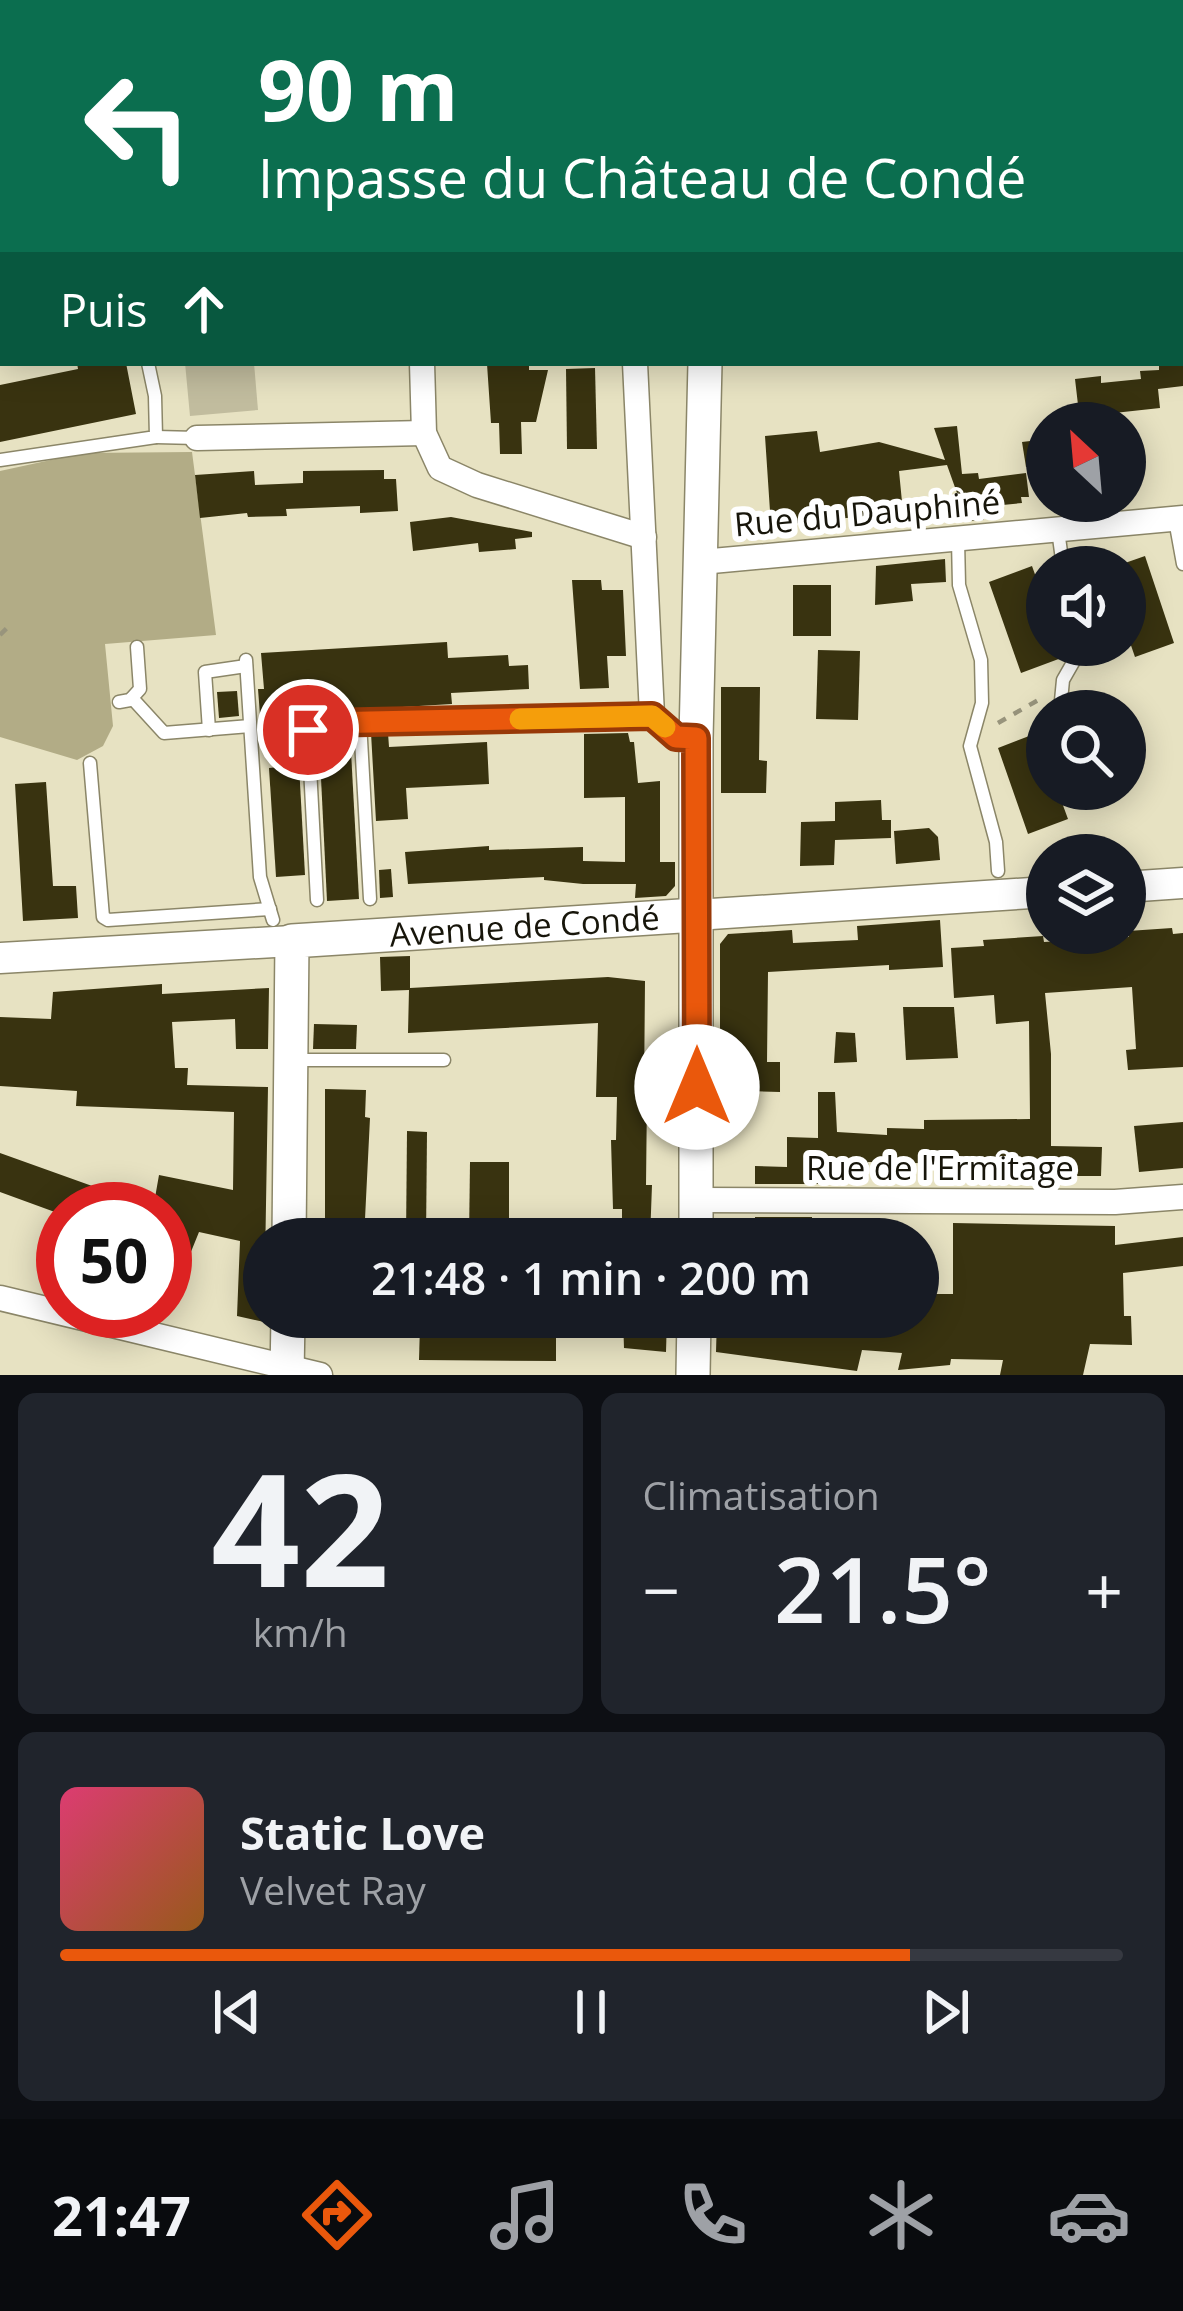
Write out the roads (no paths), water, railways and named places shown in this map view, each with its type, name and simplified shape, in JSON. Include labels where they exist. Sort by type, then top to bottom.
[{"type":"main road","points":[[697,1218],[696,738],[705,366]]},
{"type":"main road","name":"Avenue de Condé","points":[[278,928],[696,915]]},
{"type":"main road","points":[[278,928],[291,1060],[289,1218]]},
{"type":"main road","points":[[292,1338],[298,1372]]},
{"type":"main road","points":[[693,1375],[694,1338]]},
{"type":"street","points":[[422,366],[424,433],[440,468],[644,537]]},
{"type":"street","points":[[635,366],[652,716]]},
{"type":"street","points":[[197,438],[424,433]]},
{"type":"street","name":"Rue du Dauphiné","points":[[701,562],[1179,518]]},
{"type":"street","points":[[453,721],[652,716],[676,737],[696,738]]},
{"type":"street","points":[[1146,886],[1183,883]]},
{"type":"street","name":"Avenue de Condé","points":[[696,915],[1026,893]]},
{"type":"street","name":"Avenue de Condé","points":[[0,958],[278,928]]},
{"type":"street","name":"Rue de l'Ermitage","points":[[697,1200],[1115,1202],[1183,1196]]},
{"type":"street","points":[[0,1298],[298,1372]]},
{"type":"lane","points":[[149,366],[156,437]]},
{"type":"lane","points":[[0,460],[156,437],[197,438]]},
{"type":"lane","points":[[1179,518],[1183,564]]},
{"type":"lane","points":[[1058,529],[1060,546]]},
{"type":"lane","points":[[958,538],[959,585],[981,660],[982,703],[970,746],[996,842],[998,871]]},
{"type":"lane","points":[[137,647],[140,689],[126,700],[164,734],[250,726]]},
{"type":"lane","points":[[90,763],[103,917],[278,928],[260,877],[246,663],[206,672],[209,730]]},
{"type":"lane","points":[[317,901],[308,730],[323,723],[453,721]]},
{"type":"lane","points":[[360,722],[370,899]]},
{"type":"lane","points":[[291,1060],[444,1060]]}]
